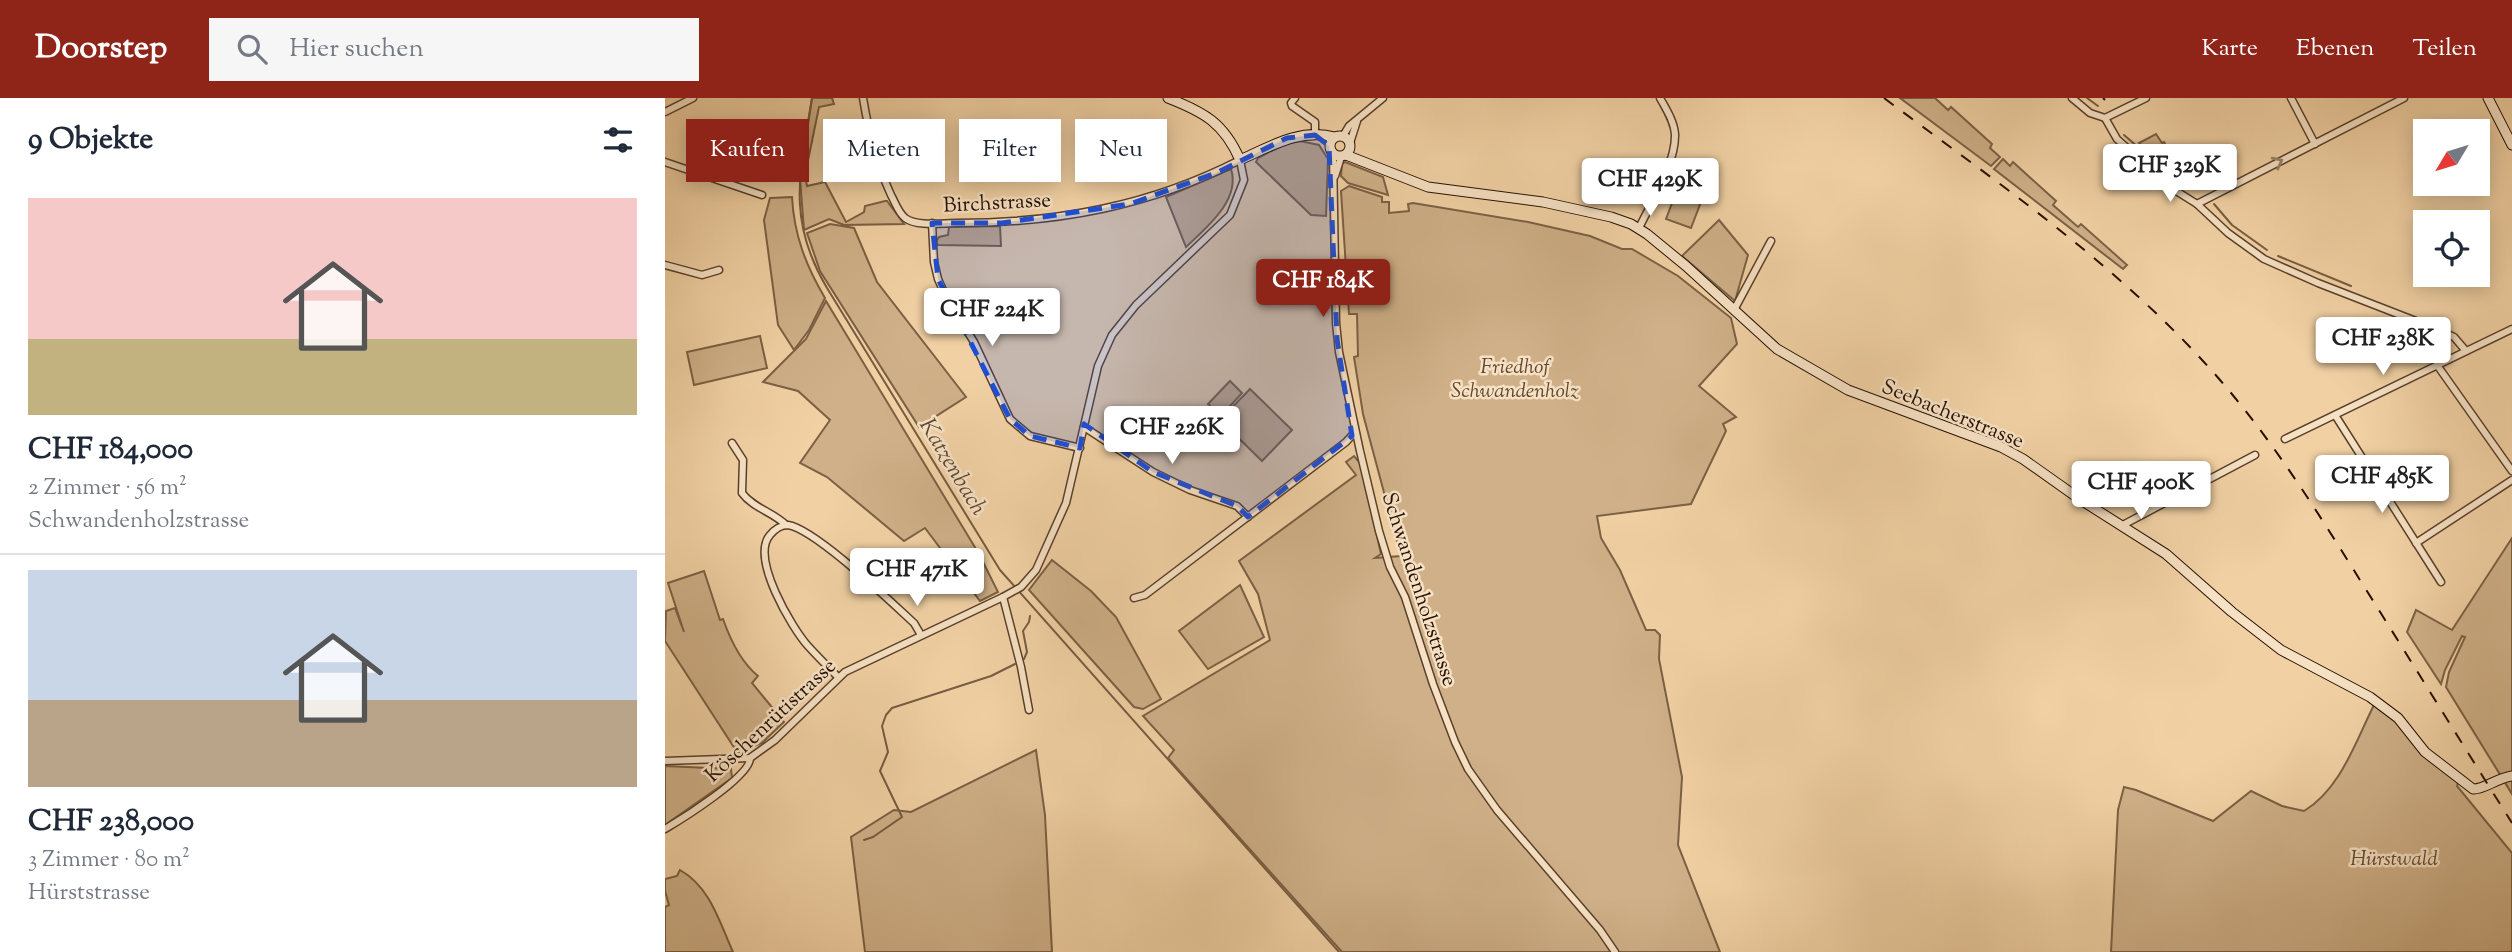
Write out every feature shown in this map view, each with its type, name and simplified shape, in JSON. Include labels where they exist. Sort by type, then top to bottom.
[{"type":"street","points":[[666,110],[692,98]]},
{"type":"street","name":"Birchstrasse","points":[[863,98],[873,150],[900,213],[913,222],[1002,223],[1130,204],[1203,178],[1240,160]]},
{"type":"street","points":[[1168,98],[1212,119],[1226,135],[1240,160]]},
{"type":"street","points":[[1295,98],[1292,106],[1315,122],[1315,135]]},
{"type":"street","points":[[1341,147],[1357,119],[1383,98]]},
{"type":"street","points":[[1639,228],[1658,191],[1672,153],[1675,133],[1669,113],[1660,98]]},
{"type":"street","points":[[2072,98],[2090,113],[2105,118],[2117,139],[2173,189],[2197,204],[2228,233],[2267,261],[2439,330],[2454,337],[2466,351]]},
{"type":"street","points":[[2105,118],[2146,98]]},
{"type":"street","points":[[2291,98],[2315,144]]},
{"type":"street","points":[[2197,204],[2405,98]]},
{"type":"street","points":[[2488,98],[2512,145]]},
{"type":"street","name":"Seebacherstrasse","points":[[1240,160],[1287,138],[1322,134],[1375,166],[1428,187],[1543,202],[1611,217],[1639,228],[1686,266],[1777,349],[1848,390],[2001,447],[2024,459],[2180,565],[2232,612],[2281,650],[2370,697],[2398,718],[2425,752],[2473,789],[2478,790],[2493,781],[2512,776]]},
{"type":"street","name":"Schwandenholzstrasse","points":[[1341,147],[1334,182],[1337,339],[1355,432],[1390,567],[1405,597],[1433,684],[1468,769],[1497,810],[1600,930],[1615,952]]},
{"type":"street","name":"Köschenrütistrasse","points":[[665,829],[709,799],[748,767],[750,758],[775,740],[838,677],[1021,587],[1039,564],[1066,503],[1098,366],[1112,335],[1136,305],[1230,215],[1244,180],[1240,160]]},
{"type":"street","points":[[665,162],[762,194]]},
{"type":"street","points":[[932,223],[933,262],[937,279],[974,342],[1010,419],[1030,436],[1080,448]]},
{"type":"street","points":[[1733,310],[1771,241]]},
{"type":"street","points":[[665,265],[702,275],[719,270]]},
{"type":"street","points":[[2285,439],[2512,329]]},
{"type":"street","points":[[2437,365],[2512,471]]},
{"type":"street","points":[[2335,415],[2441,582]]},
{"type":"street","points":[[1084,427],[1153,472],[1190,490],[1237,506],[1248,517]]},
{"type":"street","points":[[1134,598],[1145,596],[1300,479],[1355,432]]},
{"type":"street","points":[[731,443],[743,460],[742,493],[753,504],[786,525],[818,540],[914,623],[921,635]]},
{"type":"street","points":[[2121,526],[2255,455]]},
{"type":"street","points":[[2416,543],[2500,491],[2512,480]]},
{"type":"street","points":[[786,525],[776,529],[765,542],[765,557],[773,583],[798,632],[838,677]]},
{"type":"street","points":[[1003,597],[1029,710]]},
{"type":"street","points":[[665,761],[750,758]]},
{"type":"highlighted area","points":[[1315,135],[1329,146],[1337,339],[1352,436],[1248,517],[1237,506],[1153,472],[1084,424],[1080,448],[1030,436],[1010,419],[938,279],[932,223],[1002,223],[1130,204],[1216,173],[1287,138]]},
{"type":"green space","points":[[812,98],[832,98],[834,104],[819,107],[809,156],[809,119]]},
{"type":"green space","points":[[1900,98],[1935,98],[1948,110],[1951,107],[1992,144],[1990,148],[2000,157],[1991,166]]},
{"type":"green space","points":[[2156,134],[2162,143],[2164,142],[2184,180],[2181,181],[2139,143]]},
{"type":"green space","points":[[1300,141],[1319,145],[1328,159],[1326,216],[1311,215],[1256,162],[1258,158],[1285,144]]},
{"type":"green space","points":[[2003,159],[2010,166],[2013,162],[2056,201],[2053,205],[2078,227],[2081,224],[2127,265],[2123,269],[1994,169]]},
{"type":"green space","points":[[1345,162],[1383,177],[1388,195],[1348,183],[1341,176],[1342,164]]},
{"type":"green space","points":[[1231,169],[1233,180],[1226,202],[1212,222],[1186,247],[1166,197]]},
{"type":"green space","points":[[1682,177],[1707,186],[1691,228],[1666,219]]},
{"type":"green space","points":[[800,182],[806,182],[807,186],[825,182],[846,222],[864,212],[865,206],[887,201],[904,224],[844,225],[829,219],[804,230]]},
{"type":"green space","name":"Friedhof Schwandenholz","points":[[1349,186],[1382,197],[1382,202],[1389,202],[1389,213],[1409,211],[1408,204],[1413,203],[1528,222],[1590,236],[1622,249],[1632,249],[1678,276],[1731,318],[1737,344],[1699,386],[1736,417],[1723,424],[1726,431],[1691,504],[1597,516],[1601,538],[1620,570],[1646,630],[1655,630],[1660,635],[1659,659],[1682,777],[1678,845],[1720,952],[1342,952],[1168,758],[1174,750],[1143,716],[1270,640],[1258,594],[1239,561],[1356,475],[1346,462],[1354,456],[1361,464],[1381,554],[1375,558],[1401,556],[1363,414],[1354,357],[1358,356],[1357,314],[1349,314],[1341,191]]},
{"type":"green space","points":[[792,197],[802,250],[825,298],[809,330],[794,350],[778,325],[764,220],[770,198]]},
{"type":"green space","points":[[1719,220],[1748,255],[1735,301],[1682,256]]},
{"type":"green space","points":[[830,224],[854,228],[877,282],[966,397],[919,427],[820,271],[807,233]]},
{"type":"green space","points":[[1000,226],[1001,246],[938,245],[936,242],[939,237],[948,235],[949,227]]},
{"type":"green space","points":[[826,301],[979,554],[998,592],[980,601],[925,528],[904,541],[827,477],[800,463],[830,420],[798,391],[763,382],[806,339]]},
{"type":"green space","points":[[760,336],[767,368],[694,385],[687,352]]},
{"type":"green space","points":[[1230,381],[1242,393],[1221,416],[1208,404]]},
{"type":"green space","points":[[1250,389],[1292,430],[1262,461],[1220,420]]},
{"type":"green space","points":[[2512,538],[2512,794],[2446,687],[2449,672],[2465,637],[2462,636],[2441,684],[2407,632],[2416,610],[2452,630]]},
{"type":"green space","points":[[1052,560],[1091,591],[1116,617],[1161,699],[1143,709],[1134,707],[1029,590]]},
{"type":"green space","points":[[704,571],[720,620],[723,619],[742,658],[758,676],[752,683],[784,722],[762,743],[739,752],[665,641],[666,611],[675,608],[684,632],[668,583]]},
{"type":"green space","points":[[1240,585],[1264,637],[1208,669],[1179,631]]},
{"type":"green space","name":"Hürstwald","points":[[2375,703],[2397,721],[2458,783],[2457,786],[2512,853],[2512,952],[2111,952],[2118,810],[2124,787],[2213,821],[2251,791],[2282,806],[2304,811],[2317,802],[2338,777]]},
{"type":"green space","points":[[1036,750],[1045,815],[1052,952],[865,952],[851,837],[894,810],[911,812]]},
{"type":"green space","points":[[665,766],[731,769],[732,778],[665,825]]},
{"type":"green space","points":[[680,870],[706,895],[733,952],[665,952],[665,907],[669,905],[665,879],[677,876]]},
{"type":"waterway","name":"Katzenbach","points":[[812,98],[800,195],[801,217],[814,263],[1000,570],[1339,952]]},
{"type":"waterway","points":[[2087,98],[2098,106]]},
{"type":"waterway","points":[[2124,135],[2182,185]]},
{"type":"waterway","points":[[2214,204],[2232,225],[2267,250]]},
{"type":"waterway","points":[[2278,256],[2351,286]]},
{"type":"waterway","points":[[1024,659],[1027,652],[1023,631],[1030,616]]},
{"type":"waterway","points":[[864,840],[902,817],[880,771],[888,752],[882,726],[892,708],[991,676],[1015,664]]},
{"type":"railway","points":[[1884,98],[2014,194],[2097,261],[2176,333],[2234,396],[2309,499],[2512,823]]}]
